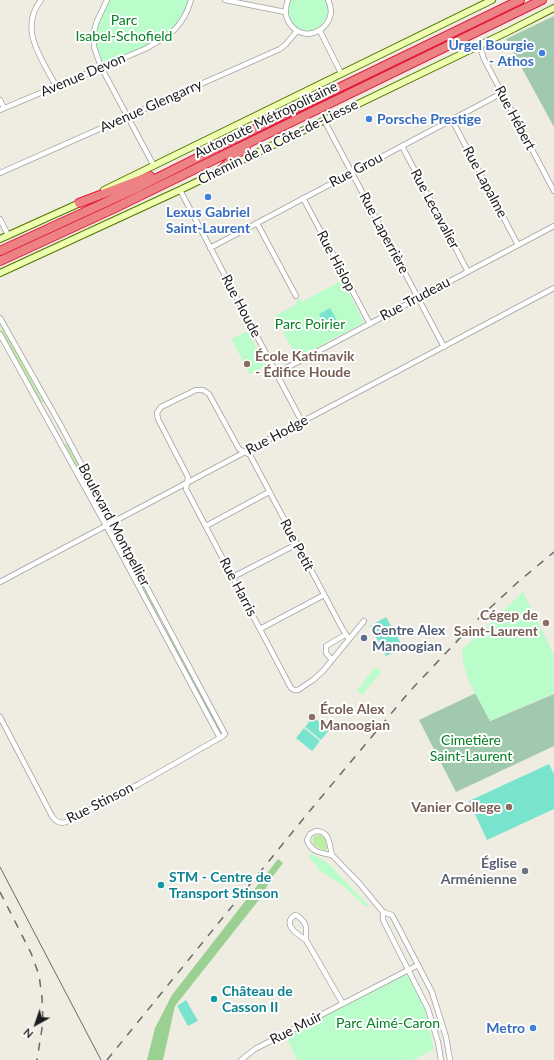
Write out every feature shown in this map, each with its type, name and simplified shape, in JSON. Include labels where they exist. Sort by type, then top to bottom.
[{"type":"highway","name":"Autoroute Métropolitaine","points":[[0,251],[115,198],[520,0]]},
{"type":"highway","name":"Autoroute Métropolitaine","points":[[0,261],[115,208],[542,0]]},
{"type":"highway","points":[[221,170],[258,138]]},
{"type":"highway","points":[[79,203],[136,181],[170,170]]},
{"type":"main road","points":[[0,239],[79,203],[492,0]]},
{"type":"main road","name":"Chemin de la Côte-de-Liesse","points":[[0,273],[180,190],[554,8]]},
{"type":"street","points":[[41,0],[34,11],[31,20],[32,38],[56,86]]},
{"type":"street","points":[[107,0],[94,31],[94,47],[101,67],[154,166]]},
{"type":"street","name":"Avenue Devon","points":[[2,109],[145,49],[171,34],[184,19],[191,0]]},
{"type":"street","points":[[225,0],[285,12]]},
{"type":"street","points":[[288,0],[285,12],[288,22],[297,31],[308,34],[320,31],[324,27],[330,16],[330,1]]},
{"type":"street","name":"Avenue Glengarry","points":[[0,173],[280,49],[297,31]]},
{"type":"street","points":[[320,31],[341,73]]},
{"type":"street","name":"Rue Hébert","points":[[481,44],[483,57],[554,191]]},
{"type":"street","name":"Rue Grou","points":[[210,248],[502,93]]},
{"type":"street","points":[[0,100],[2,109]]},
{"type":"street","name":"Rue Laperrière","points":[[324,120],[444,346]]},
{"type":"street","name":"Rue Lapalme","points":[[452,120],[518,245]]},
{"type":"street","name":"Rue Lecavalier","points":[[402,146],[468,272]]},
{"type":"street","name":"Rue Houde","points":[[180,190],[302,422]]},
{"type":"street","name":"Rue Hislop","points":[[303,198],[370,324]]},
{"type":"street","points":[[0,219],[8,236]]},
{"type":"street","points":[[257,223],[296,296]]},
{"type":"street","name":"Rue Trudeau","points":[[277,373],[554,226]]},
{"type":"street","name":"Rue Hodge","points":[[0,582],[554,288]]},
{"type":"street","name":"Boulevard Montpellier","points":[[0,318],[60,424],[225,734]]},
{"type":"street","name":"Boulevard Montpellier","points":[[0,334],[50,422],[220,738]]},
{"type":"street","name":"Rue Petit","points":[[187,483],[188,477],[158,419],[158,411],[164,405],[196,390],[205,391],[210,396],[239,450],[250,455],[345,635],[349,639]]},
{"type":"street","name":"Rue Harris","points":[[187,483],[186,489],[291,687],[294,690],[299,690],[315,679],[332,660]]},
{"type":"street","points":[[206,526],[270,492]]},
{"type":"street","points":[[233,577],[297,544]]},
{"type":"street","points":[[260,628],[324,595]]},
{"type":"street","points":[[345,635],[326,646],[326,653],[332,660],[364,621]]},
{"type":"street","name":"Rue Stinson","points":[[0,717],[52,816],[60,823],[66,822],[139,784],[225,734]]},
{"type":"street","points":[[332,855],[312,849],[307,840],[310,834],[316,831],[325,834],[329,840],[332,855],[359,883],[383,912],[392,914],[432,992],[446,1037],[450,1060]]},
{"type":"street","points":[[383,912],[383,920],[428,1009],[438,1042],[441,1060]]},
{"type":"street","points":[[306,940],[306,927],[304,922],[298,916],[294,915],[289,922],[290,927],[306,940],[343,1004]]},
{"type":"street","name":"Rue Muir","points":[[240,1060],[250,1052],[418,965]]},
{"type":"green space","name":"Parc Isabel-Schofield","points":[[107,0],[191,0],[184,19],[165,39],[101,67],[94,47],[97,21]]},
{"type":"green space","points":[[288,0],[328,0],[331,12],[320,31],[303,33],[286,17]]},
{"type":"green space","points":[[554,16],[554,127],[506,39]]},
{"type":"green space","name":"Parc Poirier","points":[[342,280],[363,320],[363,323],[297,358],[275,316],[297,304],[296,301],[300,299],[302,302]]},
{"type":"green space","points":[[0,324],[44,403],[41,402],[5,340]]},
{"type":"green space","points":[[248,331],[266,366],[250,374],[231,339]]},
{"type":"green space","points":[[68,443],[104,515],[101,513],[65,444]]},
{"type":"green space","points":[[113,529],[160,616],[159,617],[155,613],[112,532]]},
{"type":"green space","points":[[523,592],[554,655],[554,693],[490,721],[469,682],[463,663],[462,650]]},
{"type":"green space","points":[[167,628],[220,730],[218,730],[168,638],[169,637],[165,629]]},
{"type":"green space","points":[[375,667],[381,672],[362,695],[357,691]]},
{"type":"green space","name":"Cimetière Saint-Laurent","points":[[476,693],[490,721],[554,694],[554,746],[456,792],[419,720]]},
{"type":"green space","points":[[317,835],[324,838],[327,846],[326,851],[313,844],[313,837]]},
{"type":"green space","points":[[311,854],[328,863],[368,905],[366,907],[342,885],[317,869],[318,868],[309,857]]},
{"type":"green space","points":[[278,859],[283,863],[270,880],[262,896],[175,1006],[163,1060],[147,1060],[155,1028],[172,995]]},
{"type":"green space","name":"Parc Aimé-Caron","points":[[408,970],[422,997],[434,1049],[413,1060],[297,1060],[285,1034]]},
{"type":"shaded area","points":[[330,308],[340,326],[329,332],[319,314]]},
{"type":"shaded area","points":[[386,617],[403,647],[386,656],[370,626]]},
{"type":"shaded area","points":[[313,717],[329,730],[321,740],[305,727]]},
{"type":"shaded area","points":[[304,728],[320,741],[312,751],[296,738]]},
{"type":"shaded area","points":[[549,764],[554,774],[554,809],[487,840],[469,801]]},
{"type":"shaded area","points":[[186,1000],[198,1021],[188,1026],[177,1006]]},
{"type":"tram line","points":[[0,867],[101,1060]]},
{"type":"railway","points":[[107,1060],[308,813],[410,691],[477,620],[518,582],[554,552]]},
{"type":"railway","points":[[0,892],[31,953],[39,975],[43,1022],[37,1060]]},
{"type":"place","name":"Urgel Bourgie - Athos","points":[[542,53]]},
{"type":"place","name":"Porsche Prestige","points":[[369,119]]},
{"type":"place","name":"Lexus Gabriel Saint-Laurent","points":[[208,197]]},
{"type":"place","name":"École Katimavik - Édifice Houde","points":[[247,364]]},
{"type":"place","name":"Cégep de Saint-Laurent","points":[[546,623]]},
{"type":"place","name":"Centre Alex Manoogian","points":[[364,638]]},
{"type":"place","name":"École Alex Manoogian","points":[[312,717]]},
{"type":"place","name":"Vanier College","points":[[509,807]]},
{"type":"place","name":"Église Arménienne","points":[[525,871]]},
{"type":"place","name":"STM - Centre de Transport Stinson","points":[[161,885]]},
{"type":"place","name":"Château de Casson II","points":[[214,999]]},
{"type":"place","name":"Metro","points":[[533,1028]]}]
